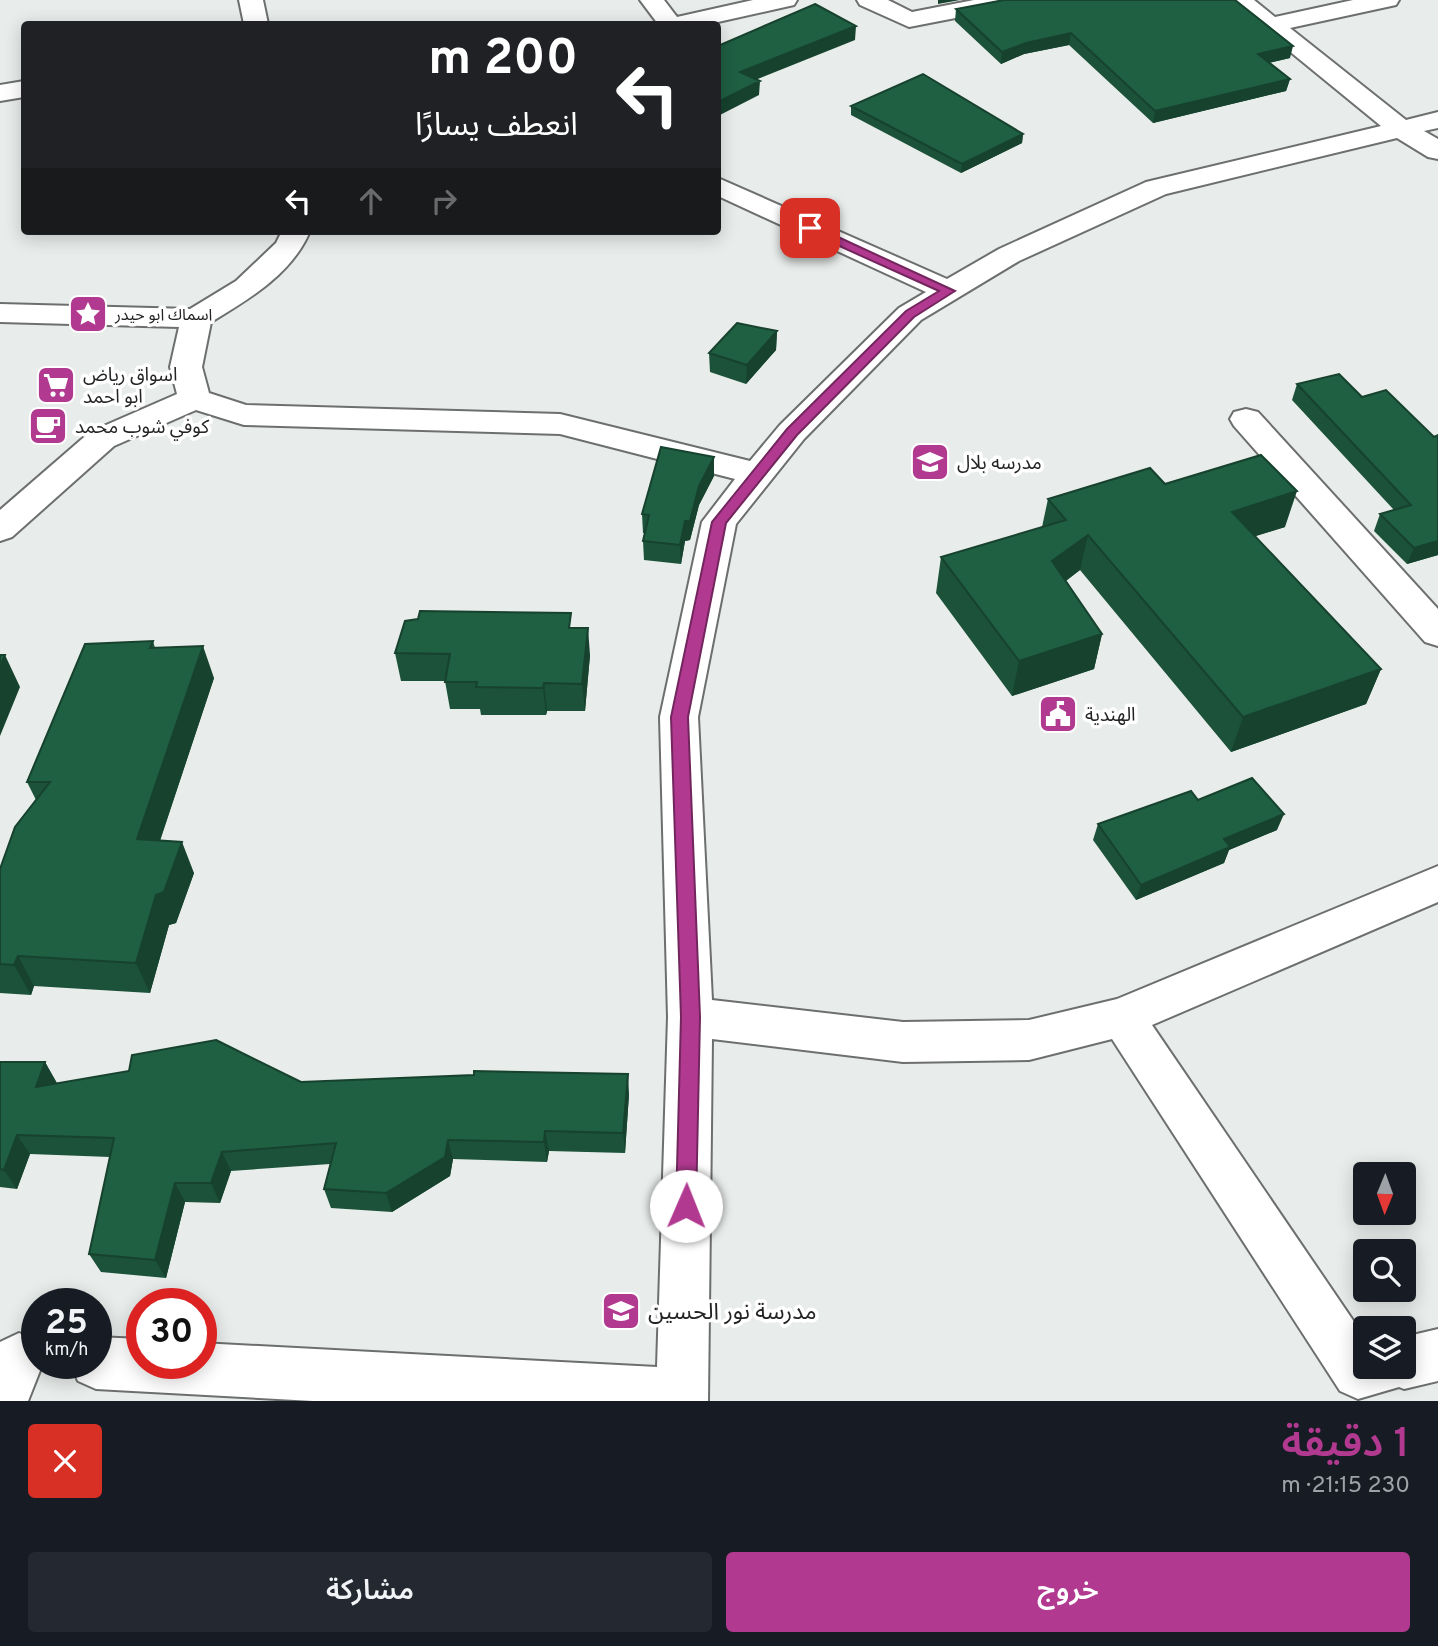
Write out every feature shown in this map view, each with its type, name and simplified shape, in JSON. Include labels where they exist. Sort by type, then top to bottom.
[{"type":"street","points":[[251,0],[256,21]]},
{"type":"street","points":[[652,0],[668,21]]},
{"type":"street","points":[[691,21],[785,0]]},
{"type":"street","points":[[869,0],[909,20],[1012,0]]},
{"type":"street","points":[[1240,0],[1400,128],[1438,151]]},
{"type":"street","points":[[1271,25],[1387,0]]},
{"type":"street","points":[[0,93],[21,90]]},
{"type":"street","points":[[112,1364],[682,1398],[690,1017],[680,717],[719,522],[792,432],[910,314],[1009,255],[1156,188],[1438,120]]},
{"type":"street","points":[[721,187],[949,291]]},
{"type":"street","points":[[0,313],[196,318],[247,287],[289,247],[294,235]]},
{"type":"street","points":[[194,399],[186,367],[196,318]]},
{"type":"street","points":[[0,529],[102,439],[194,399],[244,415],[560,424],[758,474]]},
{"type":"street","points":[[1246,419],[1438,634]]},
{"type":"street","points":[[690,1017],[903,1042],[1028,1040],[1122,1017],[1438,883]]},
{"type":"street","points":[[1122,1017],[1353,1365]]},
{"type":"street","points":[[1416,1360],[1438,1355]]},
{"type":"building","points":[[1004,0],[1235,0],[1293,46],[1258,54],[1290,79],[1155,111],[1071,33],[1026,43],[1002,52],[956,9]]},
{"type":"building","points":[[815,4],[856,26],[740,72],[760,81],[721,100],[721,45]]},
{"type":"building","points":[[923,74],[1023,134],[962,164],[851,106]]},
{"type":"building","points":[[737,323],[777,331],[747,365],[709,353]]},
{"type":"building","points":[[1339,374],[1362,397],[1386,390],[1434,437],[1438,435],[1438,541],[1414,548],[1380,514],[1411,505],[1297,384]]},
{"type":"building","points":[[661,447],[714,457],[699,486],[690,521],[685,521],[680,545],[643,541],[649,515],[642,514]]},
{"type":"building","points":[[1261,455],[1297,491],[1232,512],[1381,669],[1243,717],[1088,535],[1052,561],[1102,634],[1019,661],[941,557],[1066,520],[1048,499],[1150,468],[1165,484]]},
{"type":"building","points":[[420,611],[571,613],[569,628],[588,628],[582,684],[544,683],[543,688],[476,687],[477,682],[445,682],[450,654],[395,653],[405,621],[418,619]]},
{"type":"building","points":[[153,641],[150,648],[203,646],[137,839],[182,842],[164,892],[156,895],[136,963],[18,956],[14,965],[0,964],[0,869],[15,827],[50,782],[27,782],[85,644]]},
{"type":"building","points":[[1252,778],[1284,814],[1224,839],[1230,847],[1141,885],[1098,824],[1191,791],[1198,800]]},
{"type":"building","points":[[216,1040],[301,1082],[474,1075],[474,1071],[628,1074],[623,1133],[545,1131],[544,1142],[448,1140],[445,1157],[386,1193],[324,1189],[336,1143],[222,1152],[211,1183],[175,1183],[155,1260],[89,1254],[114,1138],[17,1135],[4,1170],[0,1169],[0,1062],[45,1062],[36,1087],[129,1071],[132,1055]]},
{"type":"place","name":"اسماك ابو حيدر","points":[[88,314]]},
{"type":"place","name":"اسواق رياض ابو احمد","points":[[56,385]]},
{"type":"place","name":"كوفي شوب محمد","points":[[48,426]]},
{"type":"place","name":"مدرسه بلال","points":[[930,462]]},
{"type":"place","name":"الهندية","points":[[1058,714]]},
{"type":"place","name":"مدرسة نور الحسين","points":[[621,1311]]},
{"type":"route","points":[[686,1206],[690,1017],[680,717],[719,522],[792,432],[910,314],[949,291],[810,228]]}]
